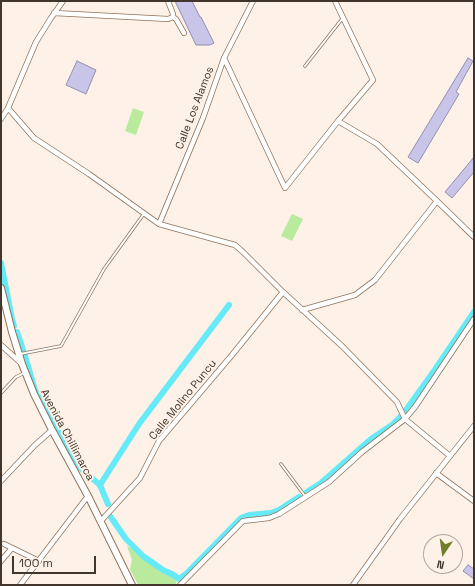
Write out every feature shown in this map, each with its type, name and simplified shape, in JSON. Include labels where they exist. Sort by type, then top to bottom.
[{"type":"street","points":[[1,119],[8,108],[36,42],[63,1]]},
{"type":"street","points":[[168,1],[173,17],[176,19],[184,33]]},
{"type":"street","name":"Calle Los Alamos","points":[[159,224],[203,118],[224,58],[253,1]]},
{"type":"street","points":[[224,58],[285,188],[338,121],[373,80],[335,1]]},
{"type":"street","points":[[54,13],[168,19],[173,17]]},
{"type":"street","points":[[8,108],[34,138],[89,174],[159,224],[235,245],[244,252],[283,292],[342,346],[397,402],[405,418],[450,456]]},
{"type":"street","points":[[338,121],[377,144],[474,237]]},
{"type":"street","points":[[302,310],[354,295],[375,280],[437,201]]},
{"type":"street","name":"Avenida Chillimarca","points":[[1,288],[12,332],[22,364],[34,394],[88,496],[132,585]]},
{"type":"street","name":"Calle Molino Puncu","points":[[100,522],[140,478],[159,441],[283,292]]},
{"type":"street","points":[[180,585],[243,521],[270,518],[279,514],[329,482],[362,452],[405,418],[416,407],[474,319]]},
{"type":"street","points":[[1,345],[22,364]]},
{"type":"street","points":[[353,585],[400,519],[474,426]]},
{"type":"street","points":[[1,481],[35,445],[52,430]]},
{"type":"street","points":[[436,474],[474,501]]},
{"type":"street","points":[[20,585],[88,496]]},
{"type":"street","points":[[4,544],[39,561]]},
{"type":"street","points":[[1,561],[12,548]]},
{"type":"lane","points":[[305,66],[343,18]]},
{"type":"lane","points":[[19,354],[62,346],[104,269],[144,214]]},
{"type":"lane","points":[[1,393],[16,377],[26,371]]},
{"type":"lane","points":[[281,464],[305,497]]},
{"type":"green space","points":[[133,108],[144,112],[136,135],[125,131]]},
{"type":"green space","points":[[292,214],[303,219],[292,241],[281,236]]},
{"type":"green space","points":[[127,546],[133,549],[161,572],[172,576],[177,582],[174,585],[138,585],[130,569],[132,560]]},
{"type":"building","points":[[175,1],[192,1],[214,43],[210,45],[196,45]]},
{"type":"building","points":[[468,58],[473,61],[456,92],[459,94],[418,163],[408,157]]},
{"type":"building","points":[[77,61],[96,70],[86,94],[66,85]]},
{"type":"building","points":[[474,157],[474,172],[452,198],[445,192]]},
{"type":"building","points":[[468,565],[474,569],[474,579],[463,571]]},
{"type":"waterway","points":[[1,263],[14,326]]},
{"type":"waterway","points":[[100,485],[139,424],[229,305]]},
{"type":"waterway","points":[[406,410],[474,312]]},
{"type":"waterway","points":[[17,332],[23,350]]},
{"type":"waterway","points":[[25,356],[35,390],[45,409],[79,467],[100,485],[108,504]]},
{"type":"waterway","points":[[307,492],[321,483],[371,439],[392,425],[400,417]]},
{"type":"waterway","points":[[110,516],[126,539],[143,556],[179,579],[186,574],[241,518],[249,515],[271,513],[279,510],[299,497]]}]
